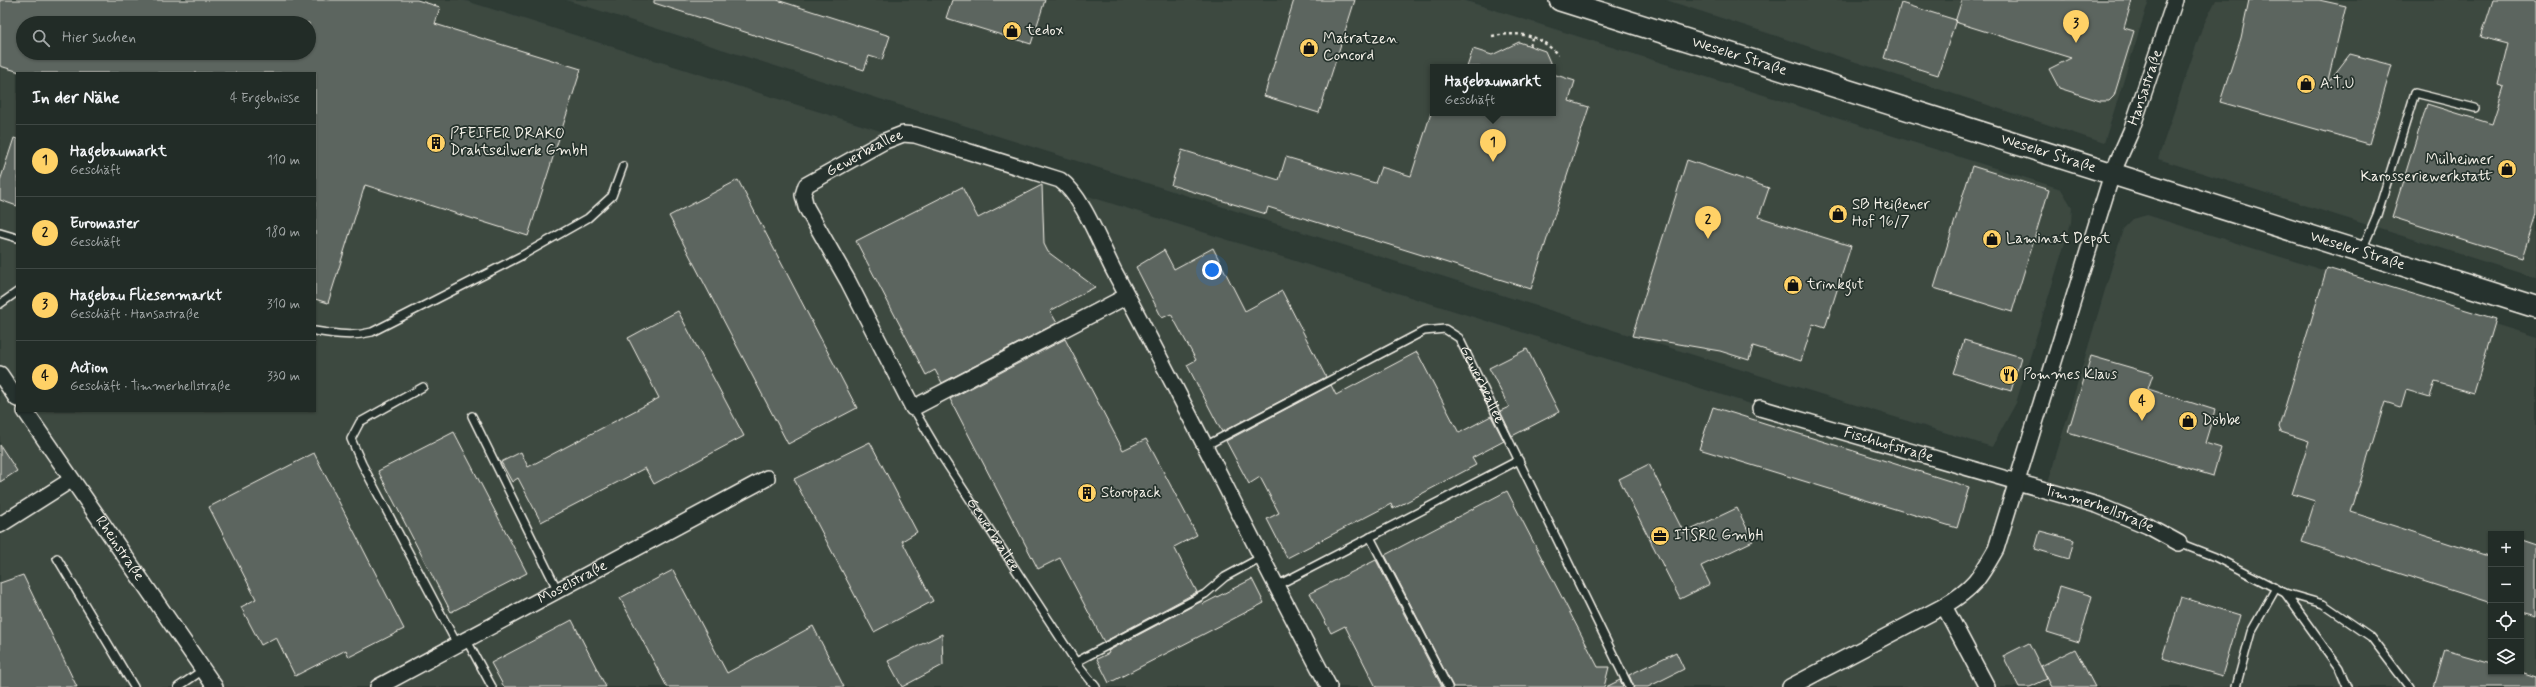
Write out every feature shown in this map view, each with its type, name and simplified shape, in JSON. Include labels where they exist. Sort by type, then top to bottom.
[{"type":"main road","name":"Weseler Straße","points":[[1560,0],[2536,307]]},
{"type":"street","name":"Hansastraße","points":[[2112,174],[2131,131],[2175,0]]},
{"type":"street","name":"Gewerbeallee","points":[[913,408],[848,281],[806,207],[803,195],[806,185],[885,141],[903,134],[915,135],[1060,180],[1077,196],[1205,446],[1260,558],[1328,687]]},
{"type":"street","points":[[1790,687],[1944,606],[1967,592],[1981,575],[1996,549],[2112,174]]},
{"type":"street","points":[[913,408],[1127,296]]},
{"type":"street","points":[[0,374],[16,398]]},
{"type":"street","name":"Fischhofstraße","points":[[1760,408],[2017,483]]},
{"type":"street","name":"Rheinstraße","points":[[26,412],[71,480],[215,687]]},
{"type":"street","name":"Moselstraße","points":[[378,687],[767,478]]},
{"type":"street","points":[[0,525],[71,480]]},
{"type":"street","name":"Timmerhellstraße","points":[[2017,483],[2097,505],[2148,526],[2179,543]]},
{"type":"street","points":[[1944,606],[1987,687]]},
{"type":"lane","points":[[2361,252],[2377,215],[2415,93],[2475,108]]},
{"type":"lane","points":[[316,331],[342,335],[358,335],[372,332],[521,256],[588,218],[612,196],[623,166]]},
{"type":"lane","points":[[0,233],[16,238]]},
{"type":"lane","points":[[0,304],[16,293]]},
{"type":"lane","name":"Gewerbeallee","points":[[1205,446],[1424,331],[1445,329],[1459,338],[1629,687]]},
{"type":"lane","points":[[423,387],[360,422],[351,439],[362,464],[462,642],[492,687]]},
{"type":"lane","name":"Gewerbeallee","points":[[913,408],[939,452],[1076,662],[1096,687]]},
{"type":"lane","points":[[472,416],[558,591]]},
{"type":"lane","points":[[1275,586],[1519,460]]},
{"type":"lane","points":[[1370,537],[1448,687]]},
{"type":"lane","points":[[2179,543],[2215,557],[2285,593],[2323,604],[2371,638],[2409,687]]},
{"type":"lane","points":[[57,558],[134,687]]},
{"type":"lane","points":[[1076,662],[1205,594],[1225,577],[1260,558]]},
{"type":"lane","points":[[2236,687],[2250,632],[2276,588]]},
{"type":"lane","points":[[2285,593],[2339,668],[2347,687]]},
{"type":"lane","points":[[178,687],[203,670]]},
{"type":"path","points":[[1492,36],[1518,33],[1546,42],[1558,54]]},
{"type":"path","points":[[1530,46],[1532,38]]},
{"type":"shaded area","points":[[0,0],[463,0],[2044,496],[2123,229],[2133,219],[2147,215],[2536,337],[2536,687],[0,687]]},
{"type":"shaded area","points":[[566,0],[1463,0],[2061,189],[2072,207],[2071,223],[2016,403],[1992,447],[1632,336]]},
{"type":"shaded area","points":[[1666,0],[2149,0],[2104,143]]},
{"type":"shaded area","points":[[2216,0],[2536,0],[2536,278],[2158,159],[2202,28]]},
{"type":"building","name":"PFEIFER DRAKO Drahtseilwerk GmbH","points":[[0,0],[417,0],[440,7],[435,24],[581,69],[528,236],[365,185],[328,303],[316,299],[316,72],[20,72],[0,66]]},
{"type":"building","points":[[654,0],[777,0],[890,36],[882,60],[869,56],[864,70],[654,3]]},
{"type":"building","name":"tedox","points":[[952,0],[1045,0],[1031,44],[946,18]]},
{"type":"building","name":"Matratzen Concord","points":[[1294,0],[1355,0],[1319,113],[1264,96]]},
{"type":"building","points":[[1962,0],[2132,0],[2124,28],[2134,31],[2114,96],[2109,101],[2100,101],[2059,88],[2049,69],[2071,58],[1955,22]]},
{"type":"building","name":"A.T.U","points":[[2249,0],[2319,0],[2346,6],[2327,84],[2350,54],[2392,65],[2369,144],[2220,102],[2241,38]]},
{"type":"building","points":[[2493,0],[2536,0],[2536,214],[2522,258],[2392,217],[2427,104],[2492,124],[2504,87],[2498,85],[2508,44],[2481,37]]},
{"type":"building","points":[[1901,3],[1956,20],[1938,75],[1884,58]]},
{"type":"building","points":[[1519,42],[1545,51],[1551,64],[1468,64],[1473,49],[1492,55]]},
{"type":"building","points":[[1556,75],[1575,81],[1569,101],[1589,107],[1531,289],[1268,207],[1266,214],[1171,185],[1182,150],[1279,180],[1286,157],[1375,183],[1381,167],[1411,176],[1430,116],[1556,116]]},
{"type":"building","points":[[14,138],[16,139],[16,206],[0,200],[0,181]]},
{"type":"building","points":[[1687,160],[1769,188],[1759,217],[1851,246],[1825,328],[1813,324],[1801,361],[1753,346],[1749,360],[1720,351],[1632,336]]},
{"type":"building","name":"Laminat Depot","points":[[1972,166],[2049,190],[2012,312],[1934,288]]},
{"type":"building","points":[[738,180],[857,408],[788,444],[669,216]]},
{"type":"building","points":[[1042,185],[1044,244],[1048,252],[1095,287],[1050,311],[1057,323],[942,383],[935,370],[926,375],[856,241],[962,187],[978,218]]},
{"type":"building","points":[[1213,248],[1245,311],[1282,291],[1326,377],[1222,432],[1187,365],[1196,360],[1171,314],[1162,318],[1136,267],[1164,250],[1174,269]]},
{"type":"building","points":[[2327,268],[2496,319],[2474,393],[2435,382],[2430,397],[2406,390],[2401,407],[2385,402],[2351,512],[2488,556],[2488,602],[2302,542],[2315,501],[2292,494],[2309,441],[2281,432],[2279,427]]},
{"type":"building","points":[[678,311],[744,436],[654,484],[645,468],[541,522],[518,478],[512,482],[501,462],[521,452],[528,467],[659,398],[628,338]]},
{"type":"building","name":"Storopack","points":[[1065,339],[1123,450],[1146,439],[1197,535],[1174,547],[1197,592],[1104,642],[1060,558],[1038,569],[950,399]]},
{"type":"building","points":[[1964,340],[2021,357],[2011,391],[1953,373]]},
{"type":"building","points":[[1527,349],[1559,412],[1512,436],[1500,411],[1509,407],[1489,368]]},
{"type":"building","points":[[1417,352],[1459,433],[1491,416],[1504,441],[1472,458],[1476,465],[1393,509],[1391,504],[1287,558],[1267,519],[1279,513],[1260,477],[1249,484],[1226,441],[1331,385],[1336,395]]},
{"type":"building","points":[[2091,356],[2153,374],[2148,389],[2215,410],[2205,443],[2221,448],[2213,476],[2068,432]]},
{"type":"building","points":[[1713,407],[1969,487],[1957,528],[1699,449]]},
{"type":"building","points":[[454,432],[527,573],[451,612],[378,471]]},
{"type":"building","points":[[870,442],[917,532],[902,541],[933,601],[874,632],[794,479]]},
{"type":"building","points":[[0,445],[17,471],[0,482]]},
{"type":"building","points":[[314,453],[404,629],[349,657],[346,650],[295,676],[276,637],[261,645],[241,607],[256,599],[209,507]]},
{"type":"building","points":[[1649,464],[1684,533],[1737,508],[1753,541],[1701,566],[1710,584],[1680,599],[1619,479]]},
{"type":"building","points":[[1507,491],[1598,667],[1609,667],[1604,687],[1453,687],[1385,555]]},
{"type":"building","points":[[2040,531],[2074,540],[2069,559],[2035,549]]},
{"type":"building","points":[[2524,540],[2536,544],[2536,616],[2524,613]]},
{"type":"building","points":[[1376,560],[1442,687],[1376,687],[1345,626],[1331,633],[1310,593]]},
{"type":"building","points":[[673,570],[727,673],[813,626],[844,687],[667,687],[620,598]]},
{"type":"building","points":[[23,575],[77,687],[0,687],[0,583]]},
{"type":"building","points":[[1252,579],[1264,603],[1109,683],[1097,659],[1109,653],[1108,651],[1202,601],[1203,604]]},
{"type":"building","points":[[2060,586],[2092,596],[2079,642],[2047,632]]},
{"type":"building","points":[[2181,597],[2240,615],[2222,676],[2162,658]]},
{"type":"building","points":[[572,620],[606,687],[504,687],[491,663]]},
{"type":"building","points":[[942,634],[943,665],[902,687],[888,661]]},
{"type":"building","points":[[2029,643],[2047,679],[2030,687],[2019,687],[2003,656]]},
{"type":"building","points":[[2075,649],[2095,687],[2052,687],[2041,666]]},
{"type":"building","points":[[2445,650],[2488,662],[2488,675],[2524,675],[2524,673],[2536,677],[2536,687],[2434,687]]},
{"type":"building","points":[[1676,652],[1684,669],[1648,687],[1634,687],[1629,675]]},
{"type":"building","points":[[1620,680],[1623,687],[1606,687]]},
{"type":"place","name":"tedox","points":[[1012,31]]},
{"type":"place","name":"Hagebau Fliesenmarkt","points":[[2076,43]]},
{"type":"place","name":"Matratzen Concord","points":[[1309,48]]},
{"type":"place","name":"A.T.U","points":[[2306,84]]},
{"type":"place","name":"PFEIFER DRAKO Drahtseilwerk GmbH","points":[[436,143]]},
{"type":"place","name":"Hagebaumarkt","points":[[1493,162]]},
{"type":"place","name":"Mülheimer Karosseriewerkstatt","points":[[2507,169]]},
{"type":"place","name":"SB Heißener Hof 16/7","points":[[1838,214]]},
{"type":"place","name":"Euromaster","points":[[1708,239]]},
{"type":"place","name":"Laminat Depot","points":[[1992,239]]},
{"type":"place","name":"trinkgut","points":[[1793,285]]},
{"type":"place","name":"Pommes Klaus","points":[[2009,375]]},
{"type":"place","name":"Action","points":[[2142,421]]},
{"type":"place","name":"Döbbe","points":[[2188,421]]},
{"type":"place","name":"Storopack","points":[[1087,493]]},
{"type":"place","name":"ITSRR GmbH","points":[[1660,536]]}]
